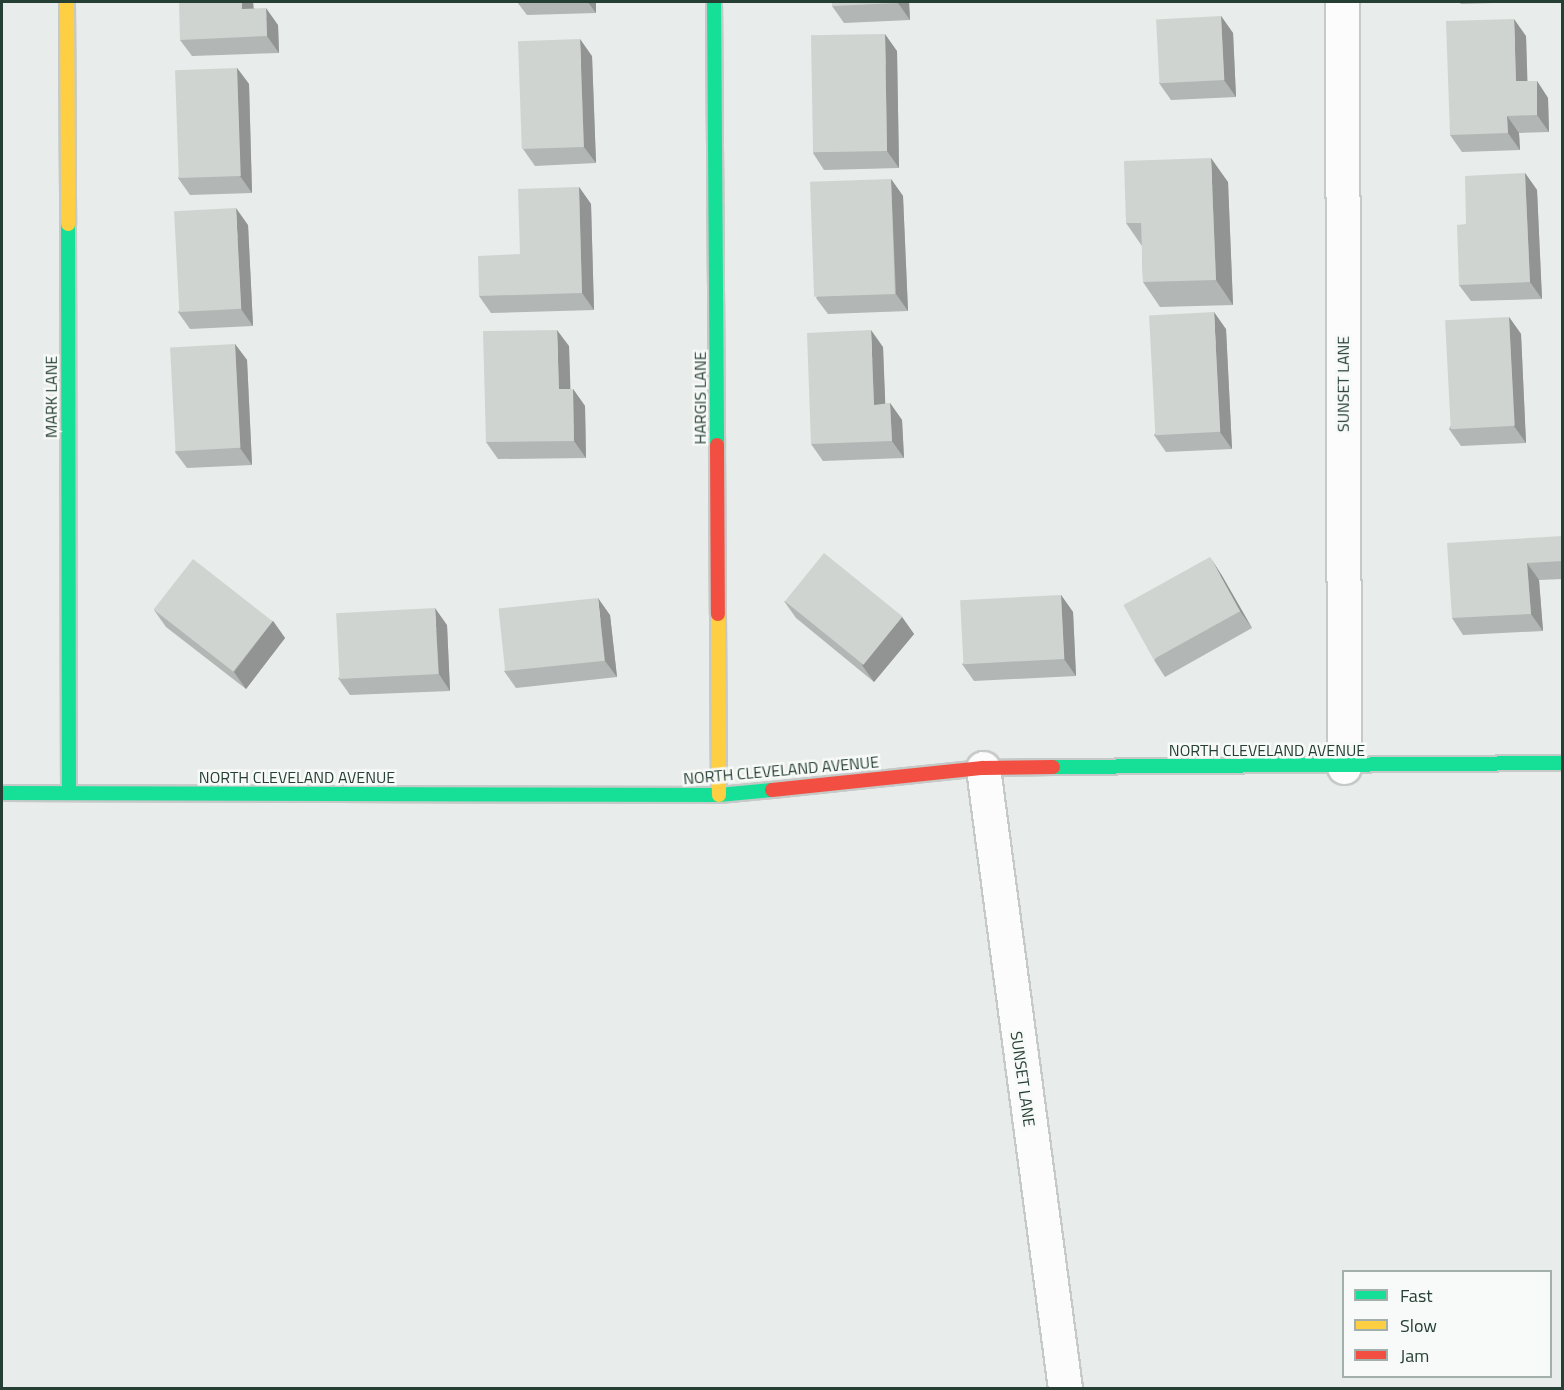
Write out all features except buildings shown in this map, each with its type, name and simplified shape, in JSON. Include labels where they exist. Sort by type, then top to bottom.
[{"type":"street","name":"MARK LANE","points":[[67,2],[69,792]]},
{"type":"street","name":"HARGIS LANE","points":[[714,2],[719,795]]},
{"type":"street","name":"SUNSET LANE","points":[[1342,2],[1344,767]]},
{"type":"street","name":"NORTH CLEVELAND AVENUE","points":[[2,793],[719,795],[983,768],[1344,767],[1563,763]]},
{"type":"street","name":"SUNSET LANE","points":[[983,768],[1065,1389]]},
{"type":"traffic: fast","points":[[714,2],[717,445]]},
{"type":"traffic: fast","points":[[68,224],[69,792]]},
{"type":"traffic: fast","points":[[1053,767],[1562,763]]},
{"type":"traffic: fast","points":[[2,793],[719,795],[772,790]]},
{"type":"traffic: slow","points":[[67,2],[68,224]]},
{"type":"traffic: slow","points":[[718,614],[719,795]]},
{"type":"traffic: jam","points":[[717,445],[718,614]]},
{"type":"traffic: jam","points":[[772,790],[983,768],[1053,767]]}]
